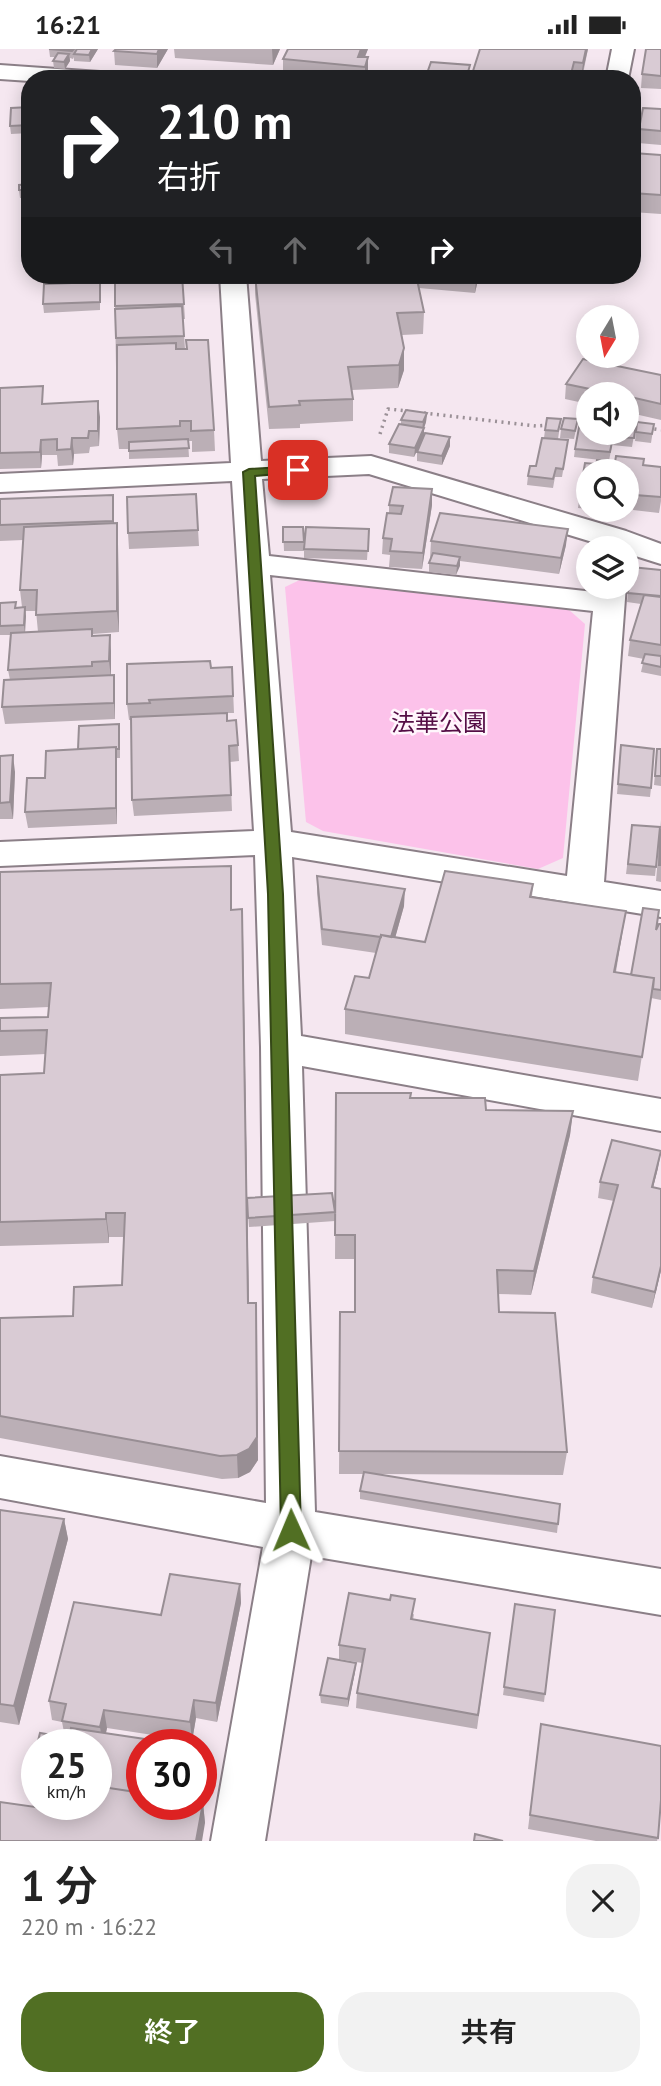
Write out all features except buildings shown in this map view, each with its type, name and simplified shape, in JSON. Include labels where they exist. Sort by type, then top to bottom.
[{"type":"street","points":[[619,70],[623,49]]},
{"type":"street","points":[[0,72],[21,73]]},
{"type":"street","points":[[234,284],[273,842],[281,1047],[291,1530],[238,1841]]},
{"type":"street","points":[[0,483],[371,465],[593,536]]},
{"type":"street","points":[[639,549],[661,555]]},
{"type":"street","points":[[255,564],[576,592]]},
{"type":"street","points":[[584,892],[610,599]]},
{"type":"street","points":[[0,854],[273,842],[661,904]]},
{"type":"street","points":[[281,1047],[661,1115]]},
{"type":"street","points":[[0,1477],[291,1530],[661,1592]]},
{"type":"path","points":[[371,465],[388,409],[536,426],[576,423]]},
{"type":"path","points":[[639,427],[661,430]]},
{"type":"green space","name":"法華公園","points":[[306,577],[568,609],[585,624],[563,858],[538,869],[323,831],[306,822],[285,587]]},
{"type":"route","points":[[291,1530],[281,1047],[273,842],[249,472],[298,470]]}]
